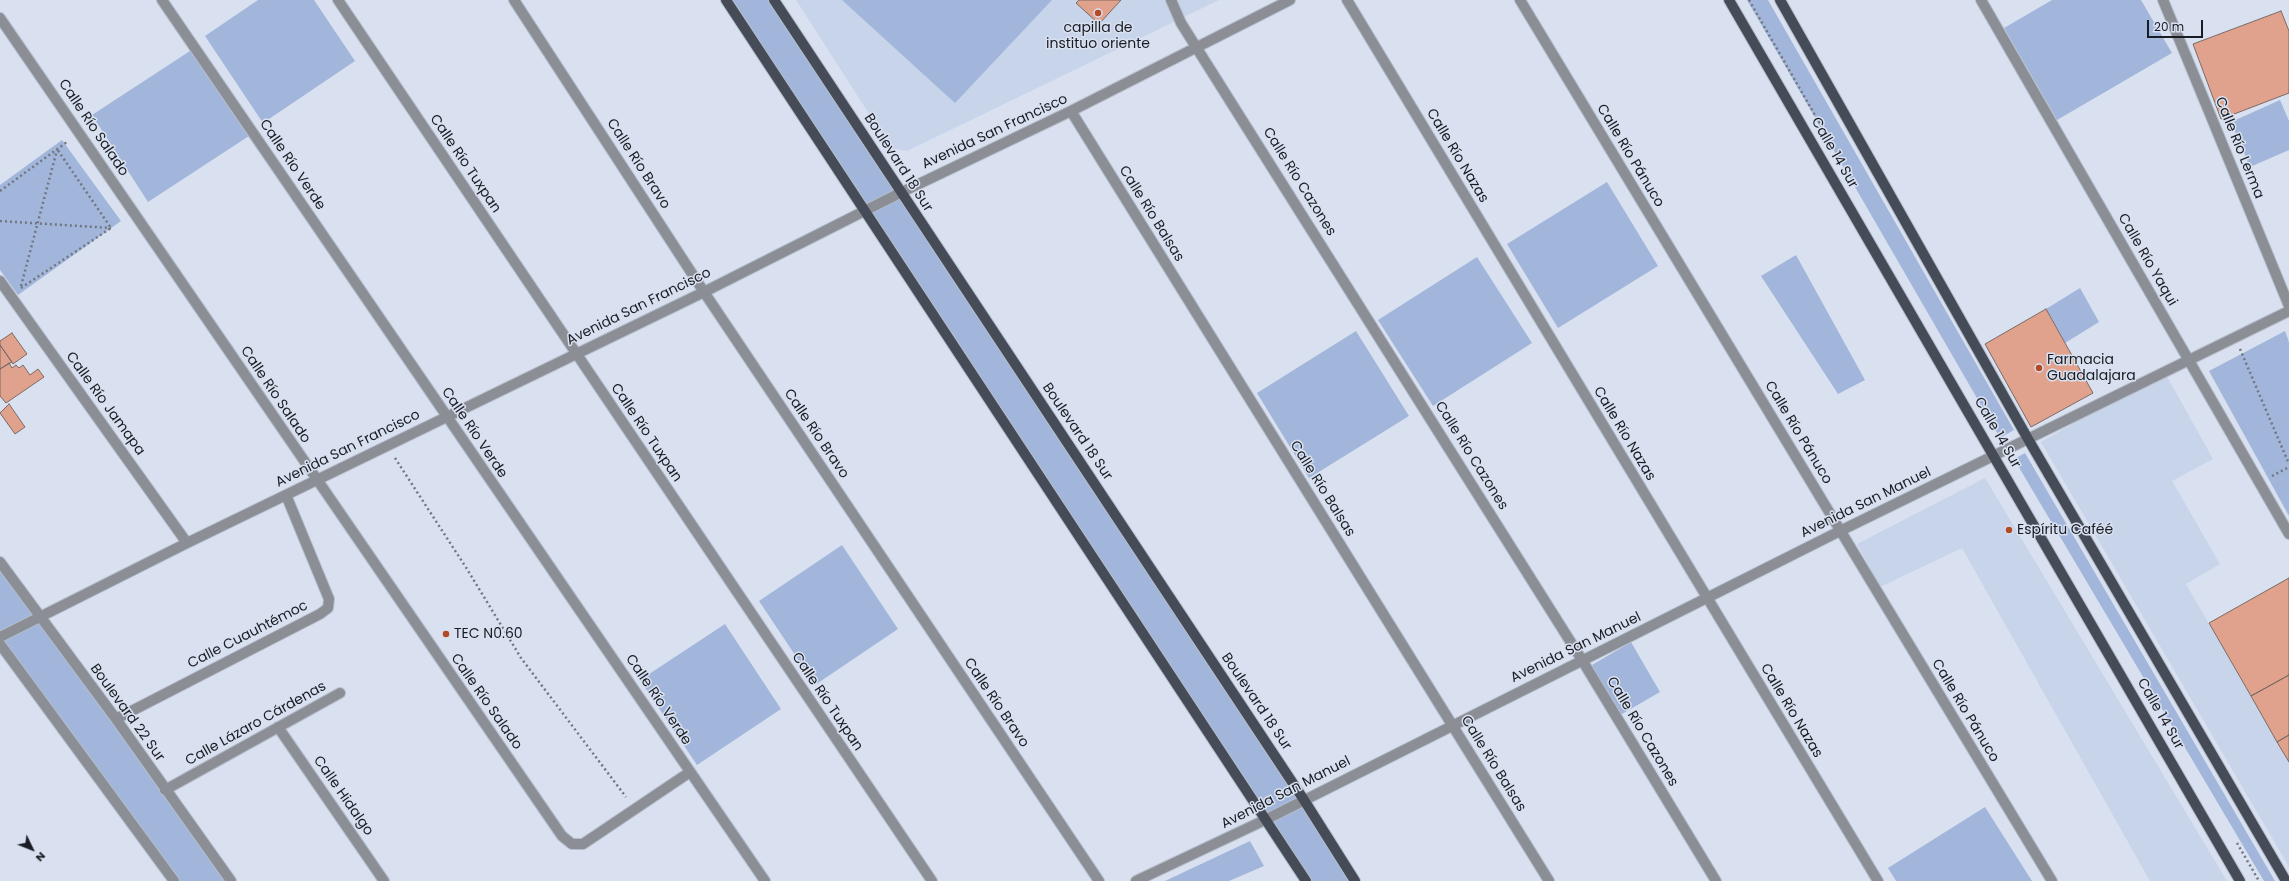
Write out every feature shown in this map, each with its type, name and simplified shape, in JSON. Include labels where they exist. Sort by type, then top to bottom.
[{"type":"main road","points":[[726,0],[1267,819],[1306,881]]},
{"type":"main road","name":"Boulevard 18 Sur","points":[[774,0],[900,193],[1304,800],[1356,881]]},
{"type":"main road","name":"Calle 14 Sur","points":[[1729,0],[2240,881]]},
{"type":"main road","name":"Calle 14 Sur","points":[[1780,0],[2028,439],[2286,881]]},
{"type":"street","name":"Calle Río Verde","points":[[162,0],[765,881]]},
{"type":"street","name":"Calle Río Tuxpan","points":[[338,0],[932,881]]},
{"type":"street","name":"Calle Río Bravo","points":[[514,0],[704,292],[1099,881]]},
{"type":"street","name":"Calle Río Cazones","points":[[1171,0],[1182,23],[1582,660],[1716,881]]},
{"type":"street","name":"Avenida San Francisco","points":[[0,637],[187,543],[286,496],[575,353],[704,292],[865,210],[1071,112],[1290,0]]},
{"type":"street","name":"Calle Río Nazas","points":[[1347,0],[1878,881]]},
{"type":"street","name":"Calle Río Pánuco","points":[[1520,0],[2052,881]]},
{"type":"street","name":"Calle Río Yaqui","points":[[1981,0],[2289,534]]},
{"type":"street","name":"Calle Río Lerma","points":[[2163,0],[2289,306]]},
{"type":"street","name":"Calle Río Salado","points":[[0,18],[562,836],[572,844],[583,844],[635,809]]},
{"type":"street","name":"Calle Río Balsas","points":[[1071,112],[1549,881]]},
{"type":"street","name":"Calle Río Jamapa","points":[[0,282],[187,543]]},
{"type":"street","name":"Avenida San Manuel","points":[[1136,881],[1267,819],[1840,531],[2187,359],[2235,338],[2289,311]]},
{"type":"street","name":"Calle Cuauhtémoc","points":[[116,719],[320,614],[328,608],[329,599],[286,496]]},
{"type":"street","name":"Boulevard 22 Sur","points":[[0,562],[116,719],[231,881]]},
{"type":"street","points":[[0,644],[174,881]]},
{"type":"street","name":"Calle Lázaro Cárdenas","points":[[165,790],[340,693]]},
{"type":"street","name":"Calle Hidalgo","points":[[278,727],[384,881]]},
{"type":"street","points":[[635,809],[690,772]]},
{"type":"path","points":[[0,191],[57,149]]},
{"type":"path","points":[[57,149],[20,289],[111,228]]},
{"type":"path","points":[[57,149],[111,228]]},
{"type":"path","points":[[0,221],[111,228]]},
{"type":"path","points":[[2235,338],[2289,466],[2259,482]]},
{"type":"path","points":[[387,446],[467,569],[521,658],[635,809]]},
{"type":"shaded area","points":[[258,0],[314,0],[355,61],[263,123],[205,36]]},
{"type":"shaded area","points":[[726,0],[775,0],[1355,881],[1306,881]]},
{"type":"shaded area","points":[[796,0],[1219,0],[907,151],[891,148]]},
{"type":"shaded area","points":[[842,0],[1052,0],[955,103]]},
{"type":"shaded area","points":[[1747,0],[1768,0],[2014,430],[2000,438]]},
{"type":"shaded area","points":[[2052,0],[2141,0],[2172,53],[2057,120],[2004,28]]},
{"type":"shaded area","points":[[193,49],[249,136],[148,202],[92,115]]},
{"type":"shaded area","points":[[2280,100],[2289,121],[2289,150],[2250,167],[2231,122]]},
{"type":"shaded area","points":[[62,140],[121,221],[18,295],[0,270],[0,185]]},
{"type":"shaded area","points":[[1607,182],[1658,266],[1558,328],[1507,244]]},
{"type":"shaded area","points":[[1796,255],[1865,380],[1838,394],[1761,276]]},
{"type":"shaded area","points":[[1477,257],[1532,343],[1433,406],[1378,320]]},
{"type":"shaded area","points":[[2080,288],[2099,322],[2065,343],[2046,309]]},
{"type":"shaded area","points":[[1356,331],[1409,416],[1309,478],[1257,393]]},
{"type":"shaded area","points":[[2285,331],[2289,342],[2289,516],[2209,371]]},
{"type":"shaded area","points":[[2164,371],[2213,459],[2172,481],[2220,564],[2186,584],[2289,762],[2289,867],[2041,442]]},
{"type":"shaded area","points":[[2025,453],[2275,881],[2264,881],[2014,459]]},
{"type":"shaded area","points":[[1985,478],[2227,881],[2150,881],[1962,548],[1880,587],[1857,544]]},
{"type":"shaded area","points":[[842,545],[898,629],[815,685],[759,601]]},
{"type":"shaded area","points":[[0,562],[231,881],[174,881],[0,644]]},
{"type":"shaded area","points":[[725,624],[781,709],[697,765],[640,680]]},
{"type":"shaded area","points":[[1631,642],[1660,692],[1615,718],[1587,668]]},
{"type":"shaded area","points":[[1985,807],[2032,881],[1896,881],[1888,868]]},
{"type":"shaded area","points":[[1250,841],[1264,866],[1229,881],[1165,881]]},
{"type":"building","name":"capilla de instituo oriente","points":[[1079,0],[1121,0],[1099,24],[1076,3]]},
{"type":"building","points":[[2281,11],[2289,31],[2289,93],[2221,119],[2193,44]]},
{"type":"building","name":"Farmacia Guadalajara","points":[[2046,309],[2093,393],[2031,427],[1985,344]]},
{"type":"building","points":[[12,333],[27,354],[13,364],[0,345],[0,341]]},
{"type":"building","points":[[0,345],[12,362],[0,369]]},
{"type":"building","points":[[9,363],[12,368],[16,365],[19,368],[23,365],[30,375],[38,369],[44,377],[6,403],[0,396],[0,369]]},
{"type":"building","points":[[9,404],[25,427],[15,434],[0,413]]},
{"type":"building","points":[[2289,578],[2289,675],[2251,696],[2209,623]]},
{"type":"building","points":[[2289,675],[2289,735],[2277,742],[2251,696]]},
{"type":"building","points":[[2289,735],[2289,762],[2277,742]]},
{"type":"place","name":"capilla de instituo oriente","points":[[1098,13]]},
{"type":"place","name":"Farmacia Guadalajara","points":[[2039,368]]},
{"type":"place","name":"Espíritu Caféé","points":[[2009,530]]},
{"type":"place","name":"TEC N0.60","points":[[446,634]]}]
